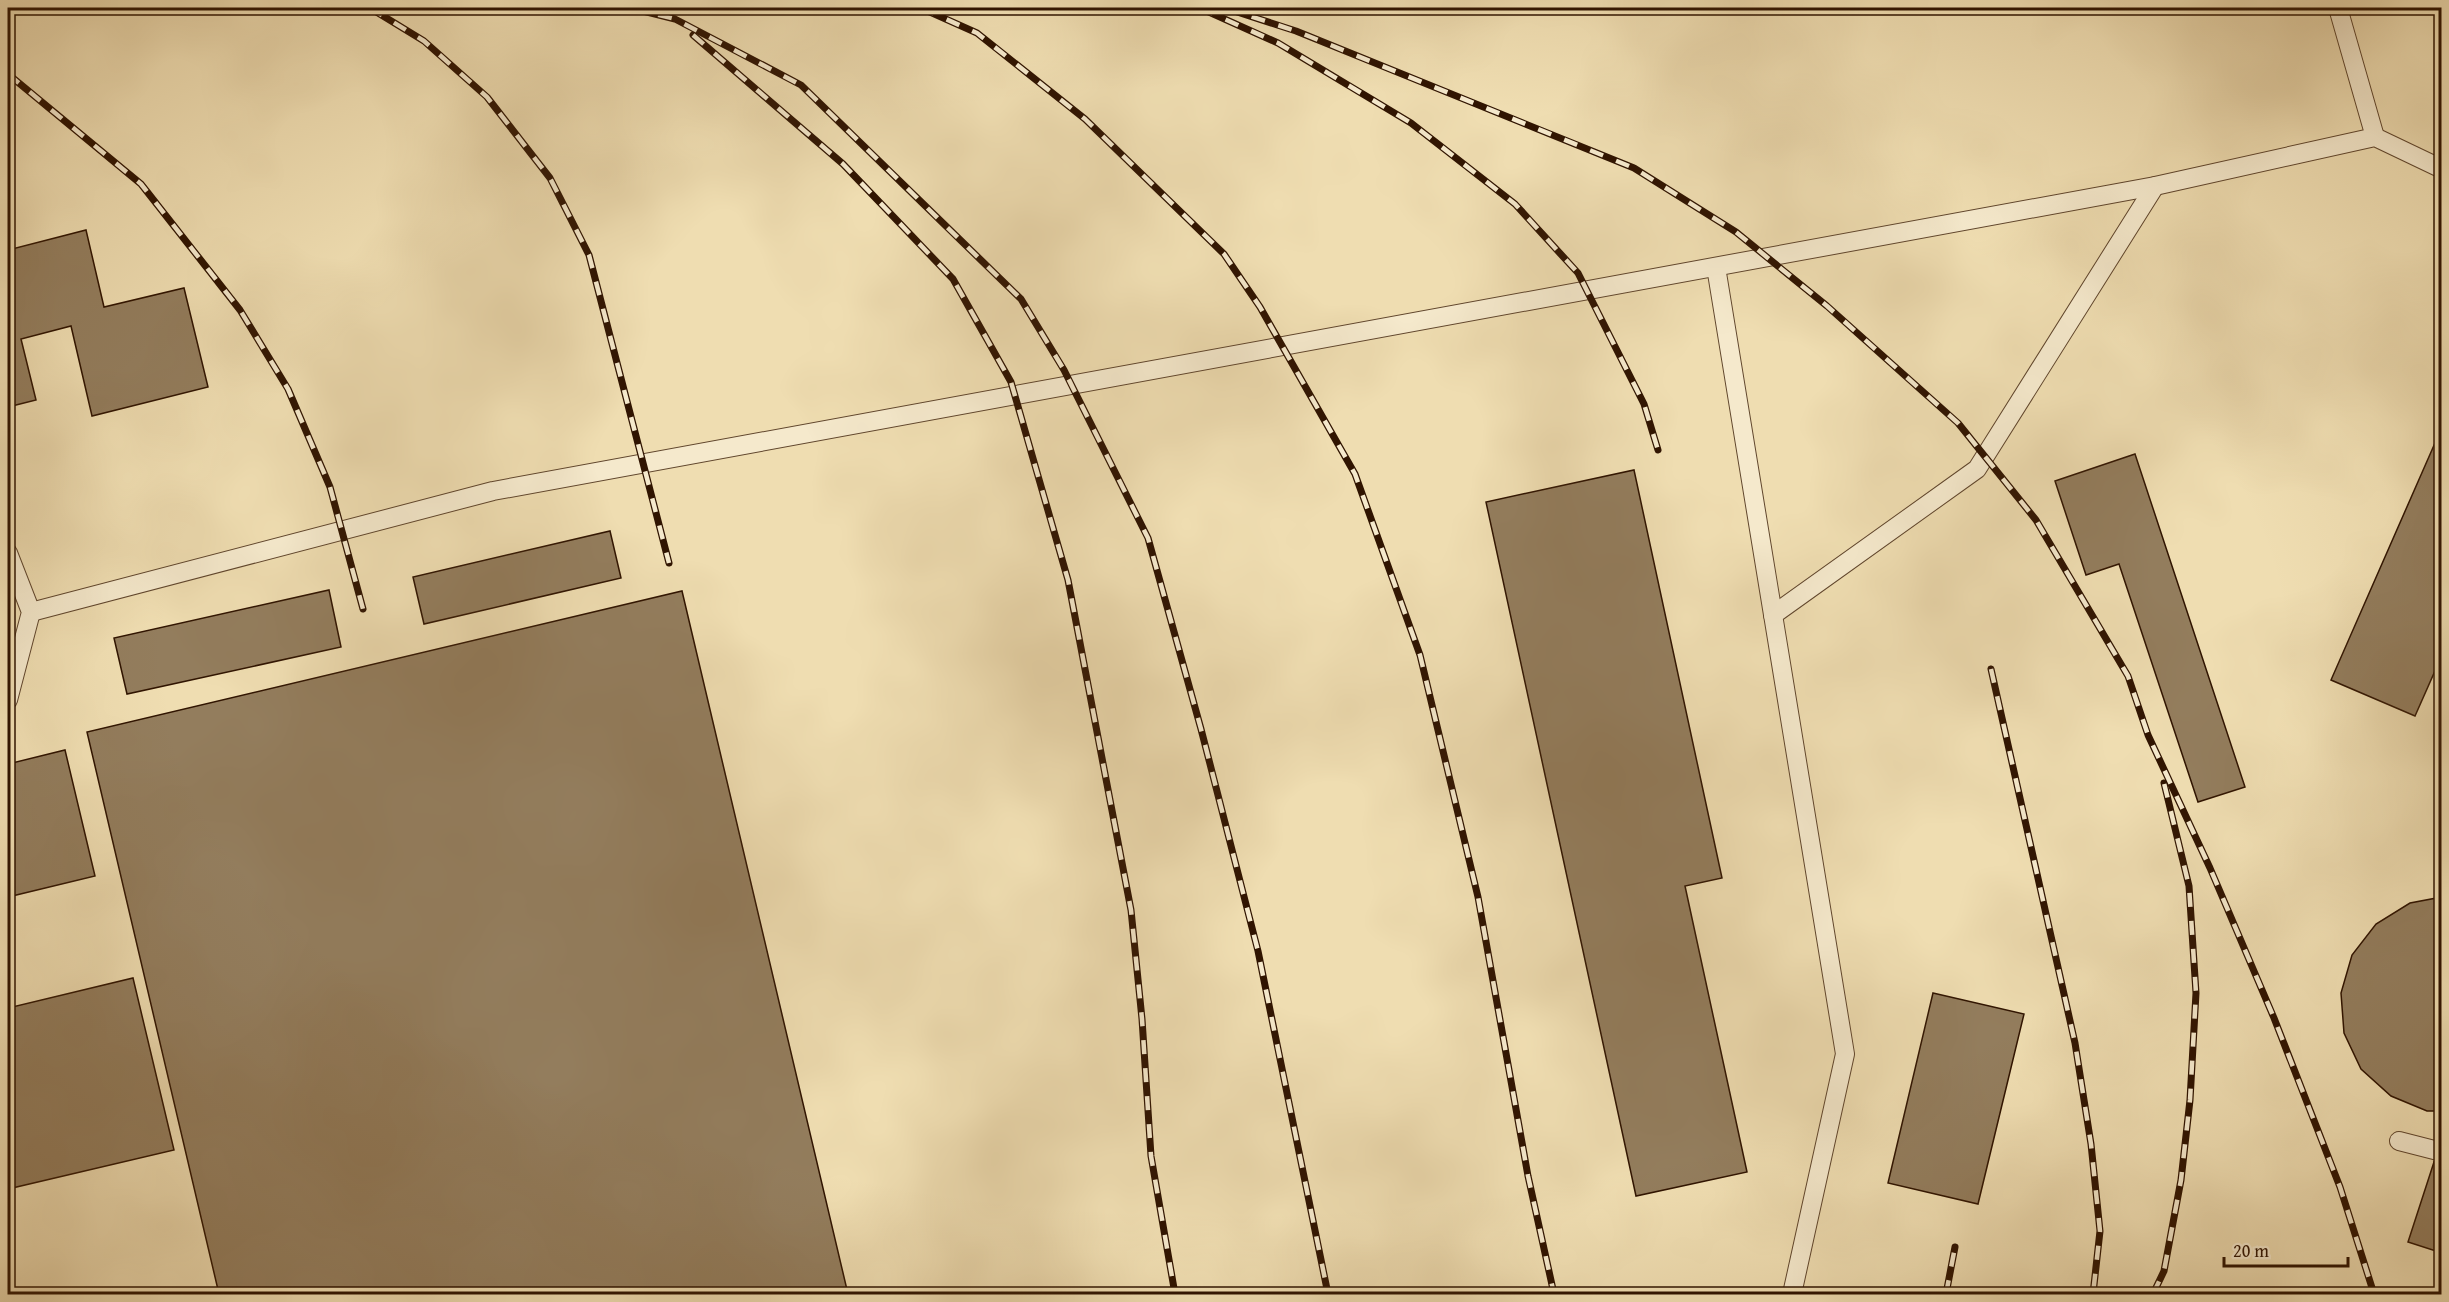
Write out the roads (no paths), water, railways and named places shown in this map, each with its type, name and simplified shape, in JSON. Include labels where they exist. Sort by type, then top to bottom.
[{"type":"lane","points":[[2338,8],[2375,137]]},
{"type":"lane","points":[[31,612],[493,491],[2155,186],[2375,137],[2442,169]]},
{"type":"lane","points":[[1773,615],[1977,469],[2155,186]]},
{"type":"lane","points":[[1716,267],[1845,1054],[1792,1294]]},
{"type":"lane","points":[[8,554],[31,612],[8,700]]},
{"type":"lane","points":[[2399,1141],[2442,1152]]},
{"type":"railway","points":[[370,8],[424,41],[487,97],[550,178],[589,255],[669,563]]},
{"type":"railway","points":[[631,8],[675,19],[801,85],[1021,299],[1064,370],[1148,538],[1201,729],[1258,951],[1328,1294]]},
{"type":"railway","points":[[921,8],[977,33],[1085,119],[1224,254],[1260,307],[1355,474],[1420,655],[1478,897],[1528,1176],[1554,1294]]},
{"type":"railway","points":[[1200,8],[1278,43],[1411,123],[1515,204],[1578,273],[1644,404],[1658,450]]},
{"type":"railway","points":[[1225,8],[1296,31],[1634,168],[1736,232],[1827,306],[1958,423],[2036,520],[2128,676],[2148,735],[2210,868],[2274,1018],[2340,1187],[2374,1294]]},
{"type":"railway","points":[[693,35],[843,164],[953,279],[1011,382],[1068,580],[1131,910],[1142,1019],[1151,1156],[1175,1294]]},
{"type":"railway","points":[[8,74],[141,184],[240,310],[288,389],[330,487],[363,609]]},
{"type":"railway","points":[[1991,669],[2075,1043],[2091,1144],[2100,1231],[2093,1294]]},
{"type":"railway","points":[[2153,1294],[2164,1271],[2181,1180],[2190,1100],[2196,993],[2189,886],[2164,783]]},
{"type":"railway","points":[[1946,1294],[1955,1247]]}]
